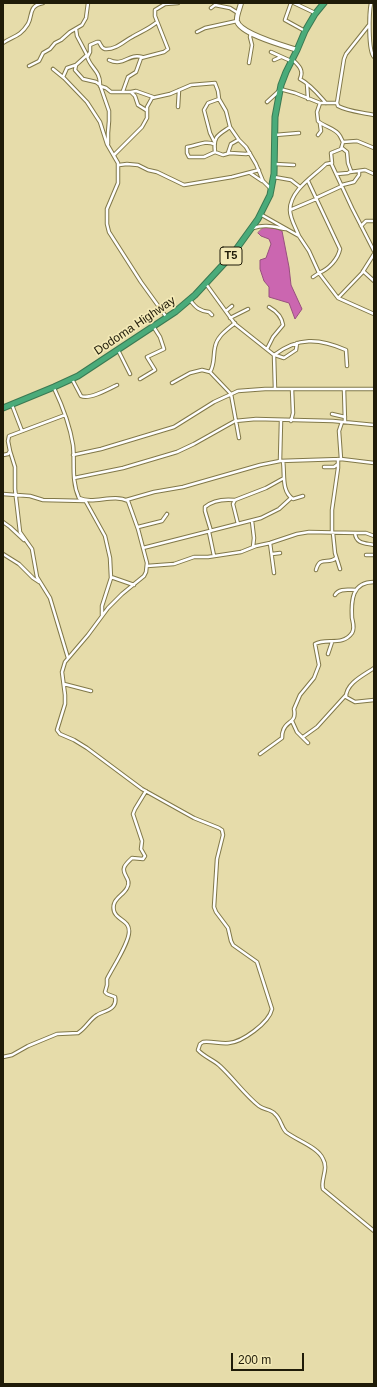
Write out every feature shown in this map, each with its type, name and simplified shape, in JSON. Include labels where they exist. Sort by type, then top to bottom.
[{"type":"highway","name":"Dodoma Highway","points":[[3,408],[72,379],[167,318],[190,300],[232,255],[251,229],[268,200],[274,177],[275,117],[283,78],[305,31],[324,3]]},
{"type":"street","points":[[3,43],[20,34],[28,22],[33,9],[37,4],[43,3]]},
{"type":"street","points":[[28,66],[39,61],[44,52],[50,50],[55,43],[63,39],[70,32],[81,27],[86,20],[88,3]]},
{"type":"street","points":[[110,60],[119,62],[133,56],[142,57],[164,52],[168,49],[154,14],[156,9],[165,4],[178,3]]},
{"type":"street","points":[[241,3],[237,21],[240,26],[251,33],[297,50]]},
{"type":"street","points":[[291,3],[285,20],[305,31]]},
{"type":"street","points":[[294,3],[316,14]]},
{"type":"street","points":[[371,3],[369,25],[372,39],[371,52],[374,57]]},
{"type":"street","points":[[211,8],[216,5],[230,8],[238,13]]},
{"type":"street","points":[[197,32],[205,28],[237,21]]},
{"type":"street","points":[[63,77],[67,68],[76,64],[87,56],[90,52],[90,45],[95,42],[99,42],[102,47],[105,48],[115,47],[152,27],[157,22]]},
{"type":"street","points":[[369,25],[346,54],[337,102],[340,107],[360,113],[374,115]]},
{"type":"street","points":[[76,29],[76,36],[91,66],[98,72],[100,85],[108,107],[108,146]]},
{"type":"street","points":[[249,63],[252,45],[250,37],[251,33]]},
{"type":"street","points":[[271,52],[292,61],[301,69],[302,72],[300,79],[317,92],[326,103]]},
{"type":"street","points":[[123,91],[128,77],[136,73],[142,57]]},
{"type":"street","points":[[274,60],[282,57]]},
{"type":"street","points":[[76,64],[76,71],[83,79],[94,81],[111,92],[134,91],[154,97],[170,94],[191,85],[215,83],[219,99],[226,111],[230,127],[238,140],[250,153],[263,181]]},
{"type":"street","points":[[53,69],[83,97],[98,118],[108,146],[118,165],[118,183],[107,209],[109,232],[143,285],[167,318]]},
{"type":"street","points":[[307,84],[308,99]]},
{"type":"street","points":[[178,107],[179,90]]},
{"type":"street","points":[[267,102],[280,90],[296,93],[320,103],[337,102]]},
{"type":"street","points":[[131,92],[138,105],[147,110]]},
{"type":"street","points":[[114,155],[142,127],[147,118],[147,105],[154,97]]},
{"type":"street","points":[[215,152],[214,143],[209,131],[204,110],[208,103],[219,99]]},
{"type":"street","points":[[318,135],[320,133],[320,124],[317,115],[320,103]]},
{"type":"street","points":[[320,124],[338,134],[343,142],[342,148]]},
{"type":"street","points":[[214,143],[219,133],[230,127]]},
{"type":"street","points":[[274,135],[299,133]]},
{"type":"street","points":[[228,153],[231,144],[238,140]]},
{"type":"street","points":[[214,143],[204,142],[197,146],[187,147],[187,153],[189,157],[201,157],[215,152],[223,155],[228,153],[250,153]]},
{"type":"street","points":[[343,142],[358,142],[374,148]]},
{"type":"street","points":[[342,148],[331,153],[332,163],[361,226],[374,248]]},
{"type":"street","points":[[342,148],[347,152],[347,161],[350,172]]},
{"type":"street","points":[[332,163],[326,164],[300,187],[294,196],[290,210],[293,221],[299,236],[309,251],[319,273],[338,298],[374,314]]},
{"type":"street","points":[[275,164],[294,165]]},
{"type":"street","points":[[118,165],[138,165],[184,185],[258,170]]},
{"type":"street","points":[[337,174],[359,171],[366,171],[374,174]]},
{"type":"street","points":[[290,210],[316,199],[342,185],[354,182],[359,175],[359,171]]},
{"type":"street","points":[[249,173],[263,181],[272,189]]},
{"type":"street","points":[[274,177],[291,180],[300,187]]},
{"type":"street","points":[[308,181],[340,249],[335,259],[327,268],[313,277]]},
{"type":"street","points":[[260,214],[299,236]]},
{"type":"street","points":[[361,226],[367,221],[374,221]]},
{"type":"street","points":[[251,229],[266,226],[289,230]]},
{"type":"street","points":[[338,298],[363,271],[374,254]]},
{"type":"street","points":[[363,271],[374,281]]},
{"type":"street","points":[[205,283],[230,318],[275,355],[284,358],[296,350],[297,342]]},
{"type":"street","points":[[190,300],[197,308],[210,312],[212,315]]},
{"type":"street","points":[[226,311],[232,306]]},
{"type":"street","points":[[267,349],[273,337],[283,325],[276,312],[269,307]]},
{"type":"street","points":[[230,318],[248,308]]},
{"type":"street","points":[[210,372],[214,362],[215,348],[218,339],[235,323]]},
{"type":"street","points":[[140,379],[155,370],[147,357],[164,349],[160,337],[153,326]]},
{"type":"street","points":[[275,355],[281,350],[297,342],[308,340],[335,345],[346,350],[347,366]]},
{"type":"street","points":[[118,350],[130,374]]},
{"type":"street","points":[[275,355],[275,389]]},
{"type":"street","points":[[172,384],[190,373],[202,370],[210,372],[231,394],[239,438]]},
{"type":"street","points":[[72,379],[81,396],[86,398],[117,385]]},
{"type":"street","points":[[54,387],[65,415],[72,439],[74,478],[77,493],[79,498],[85,500],[105,536],[110,558],[111,577],[102,606],[102,616]]},
{"type":"street","points":[[73,456],[174,427],[214,402],[231,394],[248,389],[374,389]]},
{"type":"street","points":[[291,421],[293,413],[292,389]]},
{"type":"street","points":[[340,569],[336,558],[332,533],[332,510],[339,459],[339,431],[345,417],[344,389]]},
{"type":"street","points":[[11,405],[22,431]]},
{"type":"street","points":[[332,414],[345,417]]},
{"type":"street","points":[[65,415],[9,436],[8,441],[15,467],[20,532],[32,549],[37,577],[50,598],[68,658]]},
{"type":"street","points":[[74,478],[122,468],[177,452],[235,421],[256,419],[344,422],[374,425]]},
{"type":"street","points":[[281,421],[282,461],[285,486],[291,498]]},
{"type":"street","points":[[3,455],[8,454],[10,451]]},
{"type":"street","points":[[3,494],[16,494],[43,500],[126,500],[154,492],[183,487],[260,465],[282,461],[339,459],[374,463]]},
{"type":"street","points":[[324,467],[334,467],[338,464]]},
{"type":"street","points":[[214,556],[205,507],[208,504],[220,501],[235,500],[266,488],[284,478]]},
{"type":"street","points":[[143,548],[252,521],[271,514],[291,498],[295,499],[303,496]]},
{"type":"street","points":[[126,500],[130,504],[138,527],[147,566],[144,576],[122,594],[102,616],[63,666],[65,704],[57,728],[58,732],[87,748],[146,791],[194,818],[222,830],[222,837],[216,864],[215,908],[228,928],[230,941],[233,945],[257,962],[272,1008],[268,1018],[247,1036],[229,1043],[203,1042],[200,1044],[198,1050],[220,1066],[260,1107],[274,1113],[279,1118],[286,1132],[309,1146],[322,1157],[325,1163],[325,1172],[322,1185],[323,1189],[374,1231]]},
{"type":"street","points":[[235,500],[233,504],[238,524]]},
{"type":"street","points":[[138,527],[162,521],[168,514]]},
{"type":"street","points":[[252,521],[254,538],[253,547]]},
{"type":"street","points":[[3,522],[26,541]]},
{"type":"street","points":[[147,566],[174,564],[190,558],[241,552],[297,534],[309,532],[355,533],[374,536]]},
{"type":"street","points":[[355,533],[356,539],[359,542],[374,545]]},
{"type":"street","points":[[270,543],[274,573]]},
{"type":"street","points":[[272,554],[280,553]]},
{"type":"street","points":[[3,554],[19,564],[39,582]]},
{"type":"street","points":[[366,555],[374,555]]},
{"type":"street","points":[[316,570],[320,562],[333,561],[336,558]]},
{"type":"street","points":[[111,577],[134,585]]},
{"type":"street","points":[[260,754],[282,738],[283,730],[295,716],[294,709],[299,697],[314,678],[319,665],[315,648],[316,644],[344,639],[353,632],[352,610],[356,590],[360,584],[374,582]]},
{"type":"street","points":[[336,595],[339,590],[356,590]]},
{"type":"street","points":[[328,654],[332,642]]},
{"type":"street","points":[[303,738],[317,727],[346,695],[346,691],[350,685],[374,668]]},
{"type":"street","points":[[64,684],[91,691]]},
{"type":"street","points":[[346,695],[349,700],[355,702],[374,700]]},
{"type":"street","points":[[292,721],[297,732],[308,743]]},
{"type":"street","points":[[3,1057],[12,1055],[28,1046],[57,1034],[78,1033],[96,1015],[108,1011],[115,1003],[116,997],[106,993],[105,990],[107,979],[127,942],[129,930],[127,924],[115,913],[114,907],[117,897],[128,886],[128,879],[124,871],[125,867],[132,858],[143,859],[145,856],[141,849],[142,841],[133,814],[135,808],[146,791]]},
{"type":"shaded area","points":[[264,227],[282,231],[291,285],[302,309],[295,319],[289,303],[269,297],[269,287],[264,281],[260,269],[260,260],[266,258],[271,244],[269,239],[258,233]]}]
